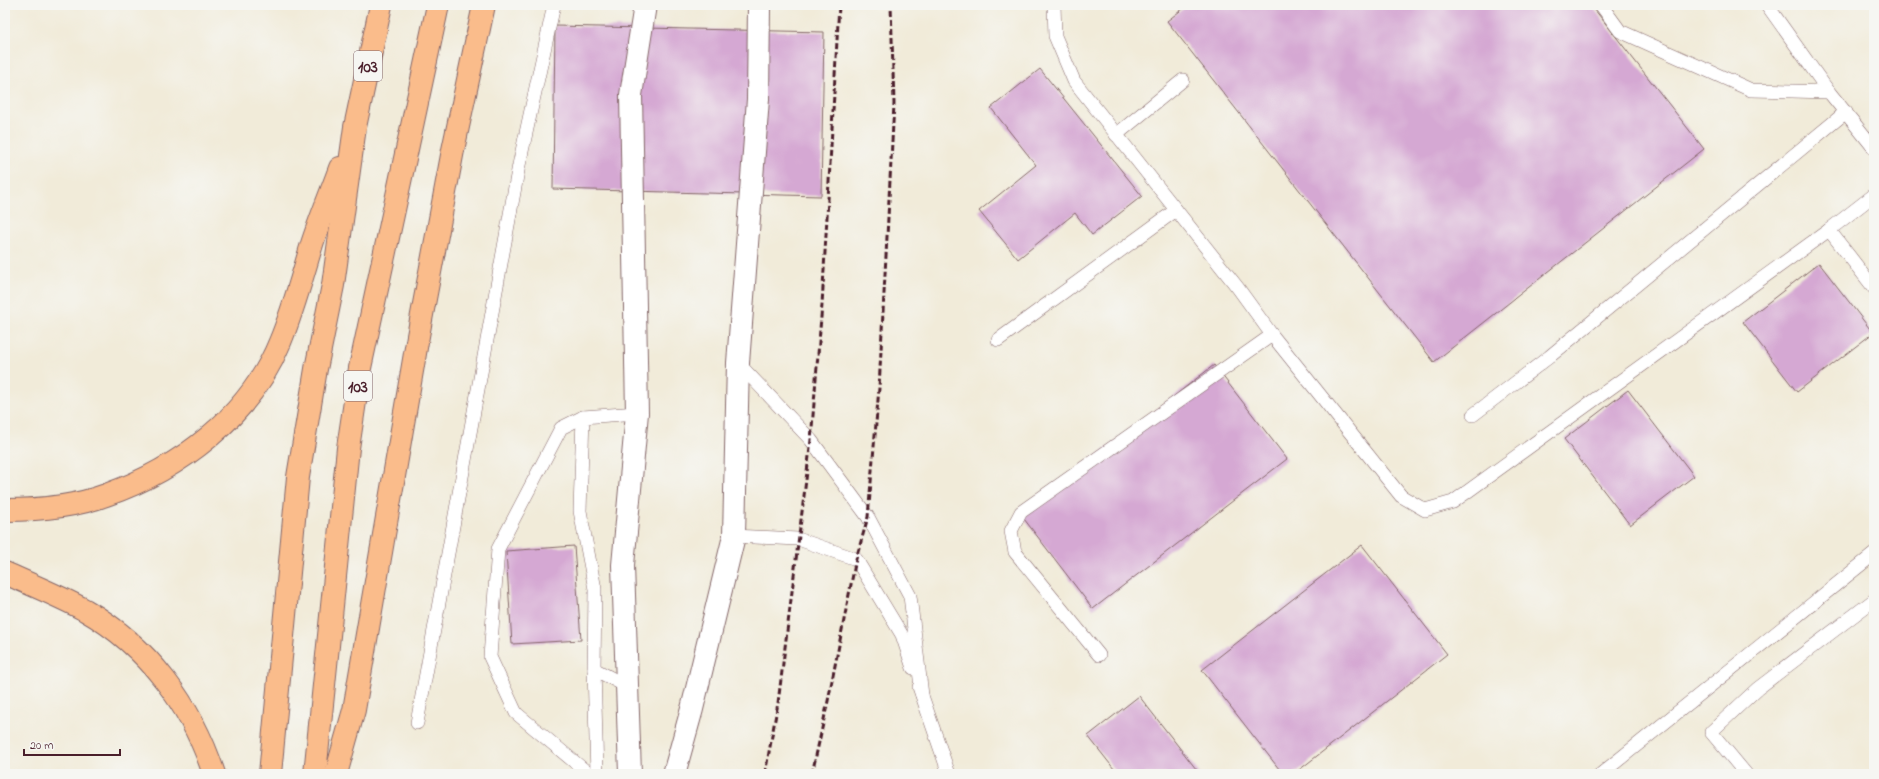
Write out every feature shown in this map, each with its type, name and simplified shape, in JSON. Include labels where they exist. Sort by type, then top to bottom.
[{"type":"main road","name":"103","points":[[270,774],[298,477],[316,369],[333,285],[355,127],[381,5]]},
{"type":"main road","name":"103","points":[[315,774],[348,448],[360,368],[438,5]]},
{"type":"main road","points":[[336,774],[354,710],[420,328],[453,150],[484,5]]},
{"type":"main road","points":[[5,510],[29,510],[79,503],[105,496],[132,485],[181,458],[204,440],[248,399],[280,343],[312,244],[355,127]]},
{"type":"main road","points":[[5,573],[60,597],[86,611],[108,625],[146,657],[182,703],[208,754],[214,774]]},
{"type":"street","points":[[630,774],[623,565],[637,413],[631,96],[645,5]]},
{"type":"street","points":[[674,774],[692,709],[734,536],[738,363],[758,99],[759,5]]},
{"type":"lane","points":[[418,723],[517,173],[554,5]]},
{"type":"lane","points":[[1054,5],[1055,36],[1074,81],[1238,288],[1272,335],[1401,496],[1425,510],[1453,502],[1829,230],[1874,195]]},
{"type":"lane","points":[[1601,5],[1620,31],[1750,90],[1829,92]]},
{"type":"lane","points":[[1767,5],[1829,92],[1874,148]]},
{"type":"lane","points":[[1116,135],[1183,80]]},
{"type":"lane","points":[[1473,415],[1549,357],[1846,112]]},
{"type":"lane","points":[[998,340],[1176,210]]},
{"type":"lane","points":[[1829,230],[1874,288]]},
{"type":"lane","points":[[1099,655],[1015,552],[1011,531],[1021,512],[1272,335]]},
{"type":"lane","points":[[738,363],[811,440],[868,517],[910,596],[922,695]]},
{"type":"lane","points":[[589,774],[516,712],[490,657],[498,548],[561,428],[583,417],[637,413]]},
{"type":"lane","points":[[583,417],[580,511],[594,589],[594,669],[597,774]]},
{"type":"lane","points":[[734,536],[798,538],[856,559],[902,634],[949,774]]},
{"type":"lane","points":[[1601,774],[1874,554]]},
{"type":"lane","points":[[1746,774],[1711,732],[1757,689],[1874,600]]},
{"type":"lane","points":[[594,669],[628,688]]},
{"type":"building","points":[[1188,5],[1591,5],[1704,149],[1434,362],[1167,21]]},
{"type":"building","points":[[555,26],[824,32],[821,196],[553,189]]},
{"type":"building","points":[[1040,69],[1142,196],[1092,235],[1075,213],[1018,259],[979,211],[1036,165],[991,108]]},
{"type":"building","points":[[1819,263],[1873,333],[1797,392],[1743,322]]},
{"type":"building","points":[[1214,365],[1287,459],[1093,609],[1021,515]]},
{"type":"building","points":[[1628,390],[1694,476],[1630,525],[1564,439]]},
{"type":"building","points":[[1362,545],[1447,654],[1294,774],[1283,774],[1202,670]]},
{"type":"building","points":[[574,546],[581,640],[512,644],[506,551]]},
{"type":"building","points":[[1139,696],[1200,774],[1118,774],[1088,736]]},
{"type":"railway","points":[[765,774],[778,703],[811,440],[822,305],[839,5]]},
{"type":"railway","points":[[812,774],[856,559],[868,517],[879,388],[894,104],[891,5]]}]
